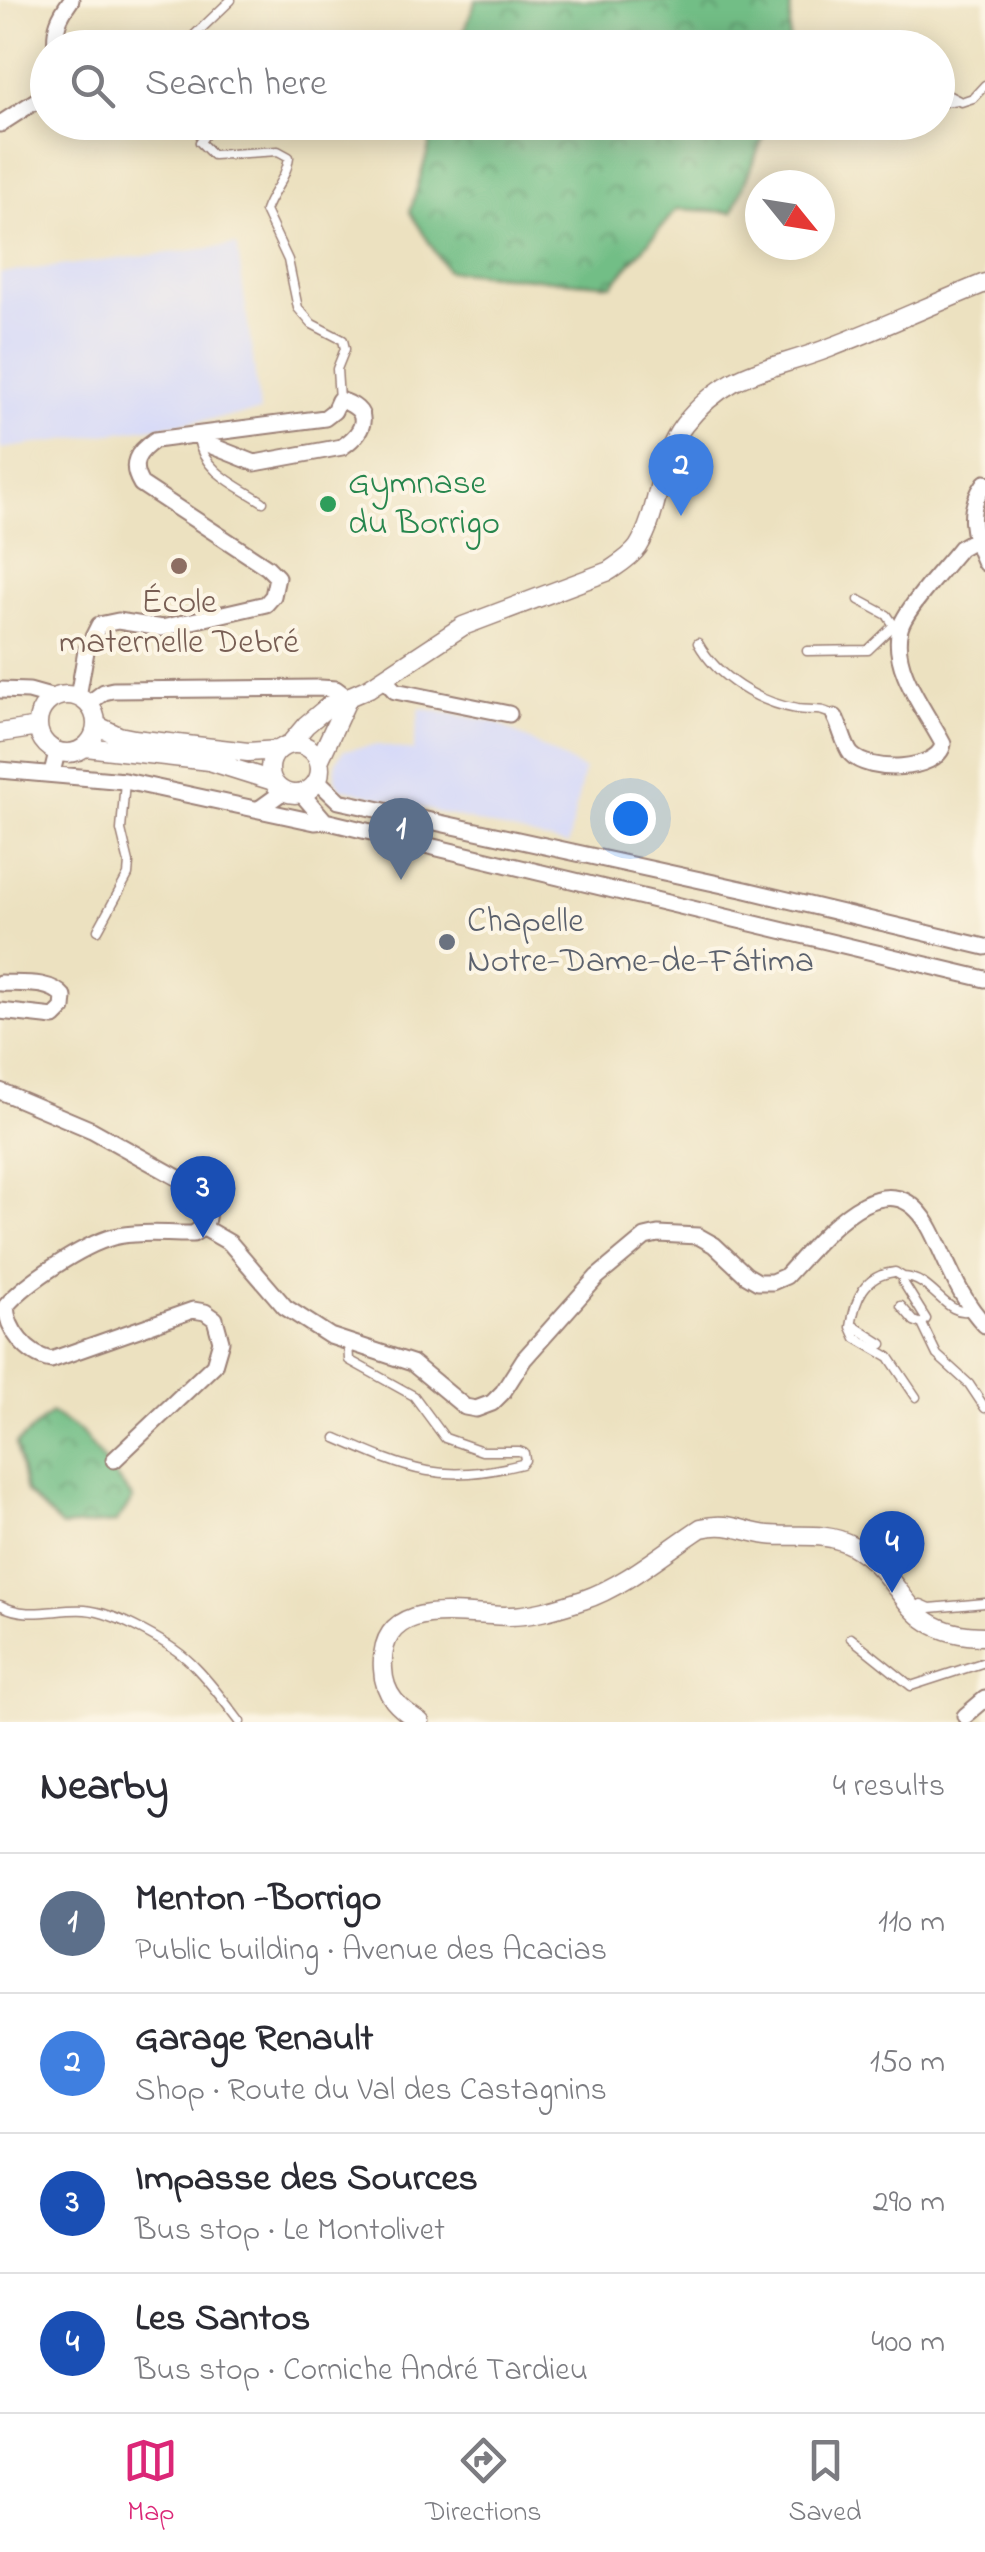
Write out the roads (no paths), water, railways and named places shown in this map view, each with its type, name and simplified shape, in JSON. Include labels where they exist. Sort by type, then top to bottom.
[{"type":"street","points":[[55,30],[71,0]]},
{"type":"street","points":[[0,124],[30,105]]},
{"type":"street","points":[[286,789],[271,762],[306,724],[330,705],[376,684],[464,626],[609,571],[624,561],[642,540],[661,476],[681,429],[710,397],[732,381],[827,349],[985,284]]},
{"type":"street","points":[[198,435],[207,444],[255,463],[342,447],[354,439],[362,425],[362,413],[354,404],[339,400],[325,418],[155,440],[136,457],[135,474],[140,484],[277,576],[273,596],[266,604],[162,628],[118,621],[98,625],[86,651],[83,700],[96,724],[119,736],[248,752],[304,745],[319,761]]},
{"type":"street","points":[[985,484],[974,500],[971,525],[985,563]]},
{"type":"street","points":[[835,718],[850,753],[864,762],[916,764],[933,760],[941,753],[942,744],[901,660],[898,628],[960,548],[974,540]]},
{"type":"street","points":[[376,684],[509,714]]},
{"type":"street","points":[[0,690],[29,690],[54,698],[83,700],[113,690],[320,688],[336,689],[348,698]]},
{"type":"street","points":[[54,698],[45,705],[38,727],[44,742],[57,752],[67,754],[86,747],[209,761],[286,789],[325,821]]},
{"type":"street","points":[[318,781],[319,761],[348,698]]},
{"type":"street","points":[[86,747],[96,724]]},
{"type":"street","points":[[0,734],[38,727]]},
{"type":"street","points":[[52,773],[57,752]]},
{"type":"street","points":[[0,770],[126,781],[325,821],[985,978]]},
{"type":"street","points":[[259,809],[286,789],[318,781]]},
{"type":"street","points":[[318,781],[339,800],[746,890],[985,948]]},
{"type":"street","points":[[0,982],[46,985],[64,997],[62,1008],[54,1016],[0,1011]]},
{"type":"street","points":[[0,1091],[92,1130],[198,1190],[208,1205],[204,1228],[193,1234],[116,1236],[18,1292],[6,1306],[7,1319],[29,1351],[51,1360],[193,1310],[215,1319],[220,1341],[214,1365],[114,1460]]},
{"type":"street","points":[[204,1228],[230,1243],[285,1306],[330,1336],[412,1363],[465,1407],[476,1409],[492,1403],[503,1392],[524,1359],[597,1278],[645,1237],[658,1234],[698,1236],[746,1275],[758,1282],[772,1282],[786,1276],[854,1208],[871,1199],[884,1198],[912,1207],[926,1221],[970,1310],[985,1325]]},
{"type":"street","points":[[420,1722],[391,1699],[383,1680],[382,1660],[392,1633],[416,1615],[512,1616],[589,1598],[701,1528],[715,1524],[764,1535],[836,1538],[872,1560],[914,1611],[948,1632],[985,1636]]},
{"type":"street","points":[[964,1719],[985,1699]]},
{"type":"lane","points":[[200,30],[231,0]]},
{"type":"lane","points":[[957,100],[972,98],[985,85]]},
{"type":"lane","points":[[201,140],[213,154],[278,151],[290,156],[288,172],[270,194],[265,211],[288,260],[298,308],[312,324],[342,340],[346,349],[337,370],[339,400]]},
{"type":"lane","points":[[198,435],[200,452],[210,467],[263,502]]},
{"type":"lane","points":[[808,651],[868,650],[883,633],[898,628],[887,615],[859,600]]},
{"type":"lane","points":[[698,643],[708,662],[732,682],[774,702],[796,709],[828,711],[835,718]]},
{"type":"lane","points":[[98,930],[128,875],[121,830],[126,781]]},
{"type":"lane","points":[[916,1397],[889,1357],[856,1338],[851,1324],[863,1287],[871,1278],[895,1272],[930,1287],[954,1311],[970,1310]]},
{"type":"lane","points":[[903,1277],[922,1308],[926,1319],[922,1324]]},
{"type":"lane","points":[[901,1306],[922,1324],[937,1354],[969,1384],[985,1408]]},
{"type":"lane","points":[[851,1324],[882,1344]]},
{"type":"lane","points":[[336,1438],[402,1467],[437,1474],[500,1470],[526,1460],[519,1451],[482,1451],[445,1438],[414,1396],[349,1360],[348,1343]]},
{"type":"lane","points":[[914,1611],[921,1604],[930,1608],[985,1603]]},
{"type":"lane","points":[[0,1605],[36,1614],[97,1611],[132,1626],[193,1664],[240,1722]]},
{"type":"lane","points":[[851,1638],[910,1686],[985,1662]]},
{"type":"place","name":"Gymnase du Borrigo","points":[[328,504]]},
{"type":"place","name":"Garage Renault","points":[[681,516]]},
{"type":"place","name":"École maternelle Debré","points":[[179,566]]},
{"type":"place","name":"Menton -Borrigo","points":[[401,880]]},
{"type":"place","name":"Chapelle Notre-Dame-de-Fátima","points":[[447,942]]},
{"type":"place","name":"Impasse des Sources","points":[[203,1238]]},
{"type":"place","name":"Les Santos","points":[[892,1593]]}]
